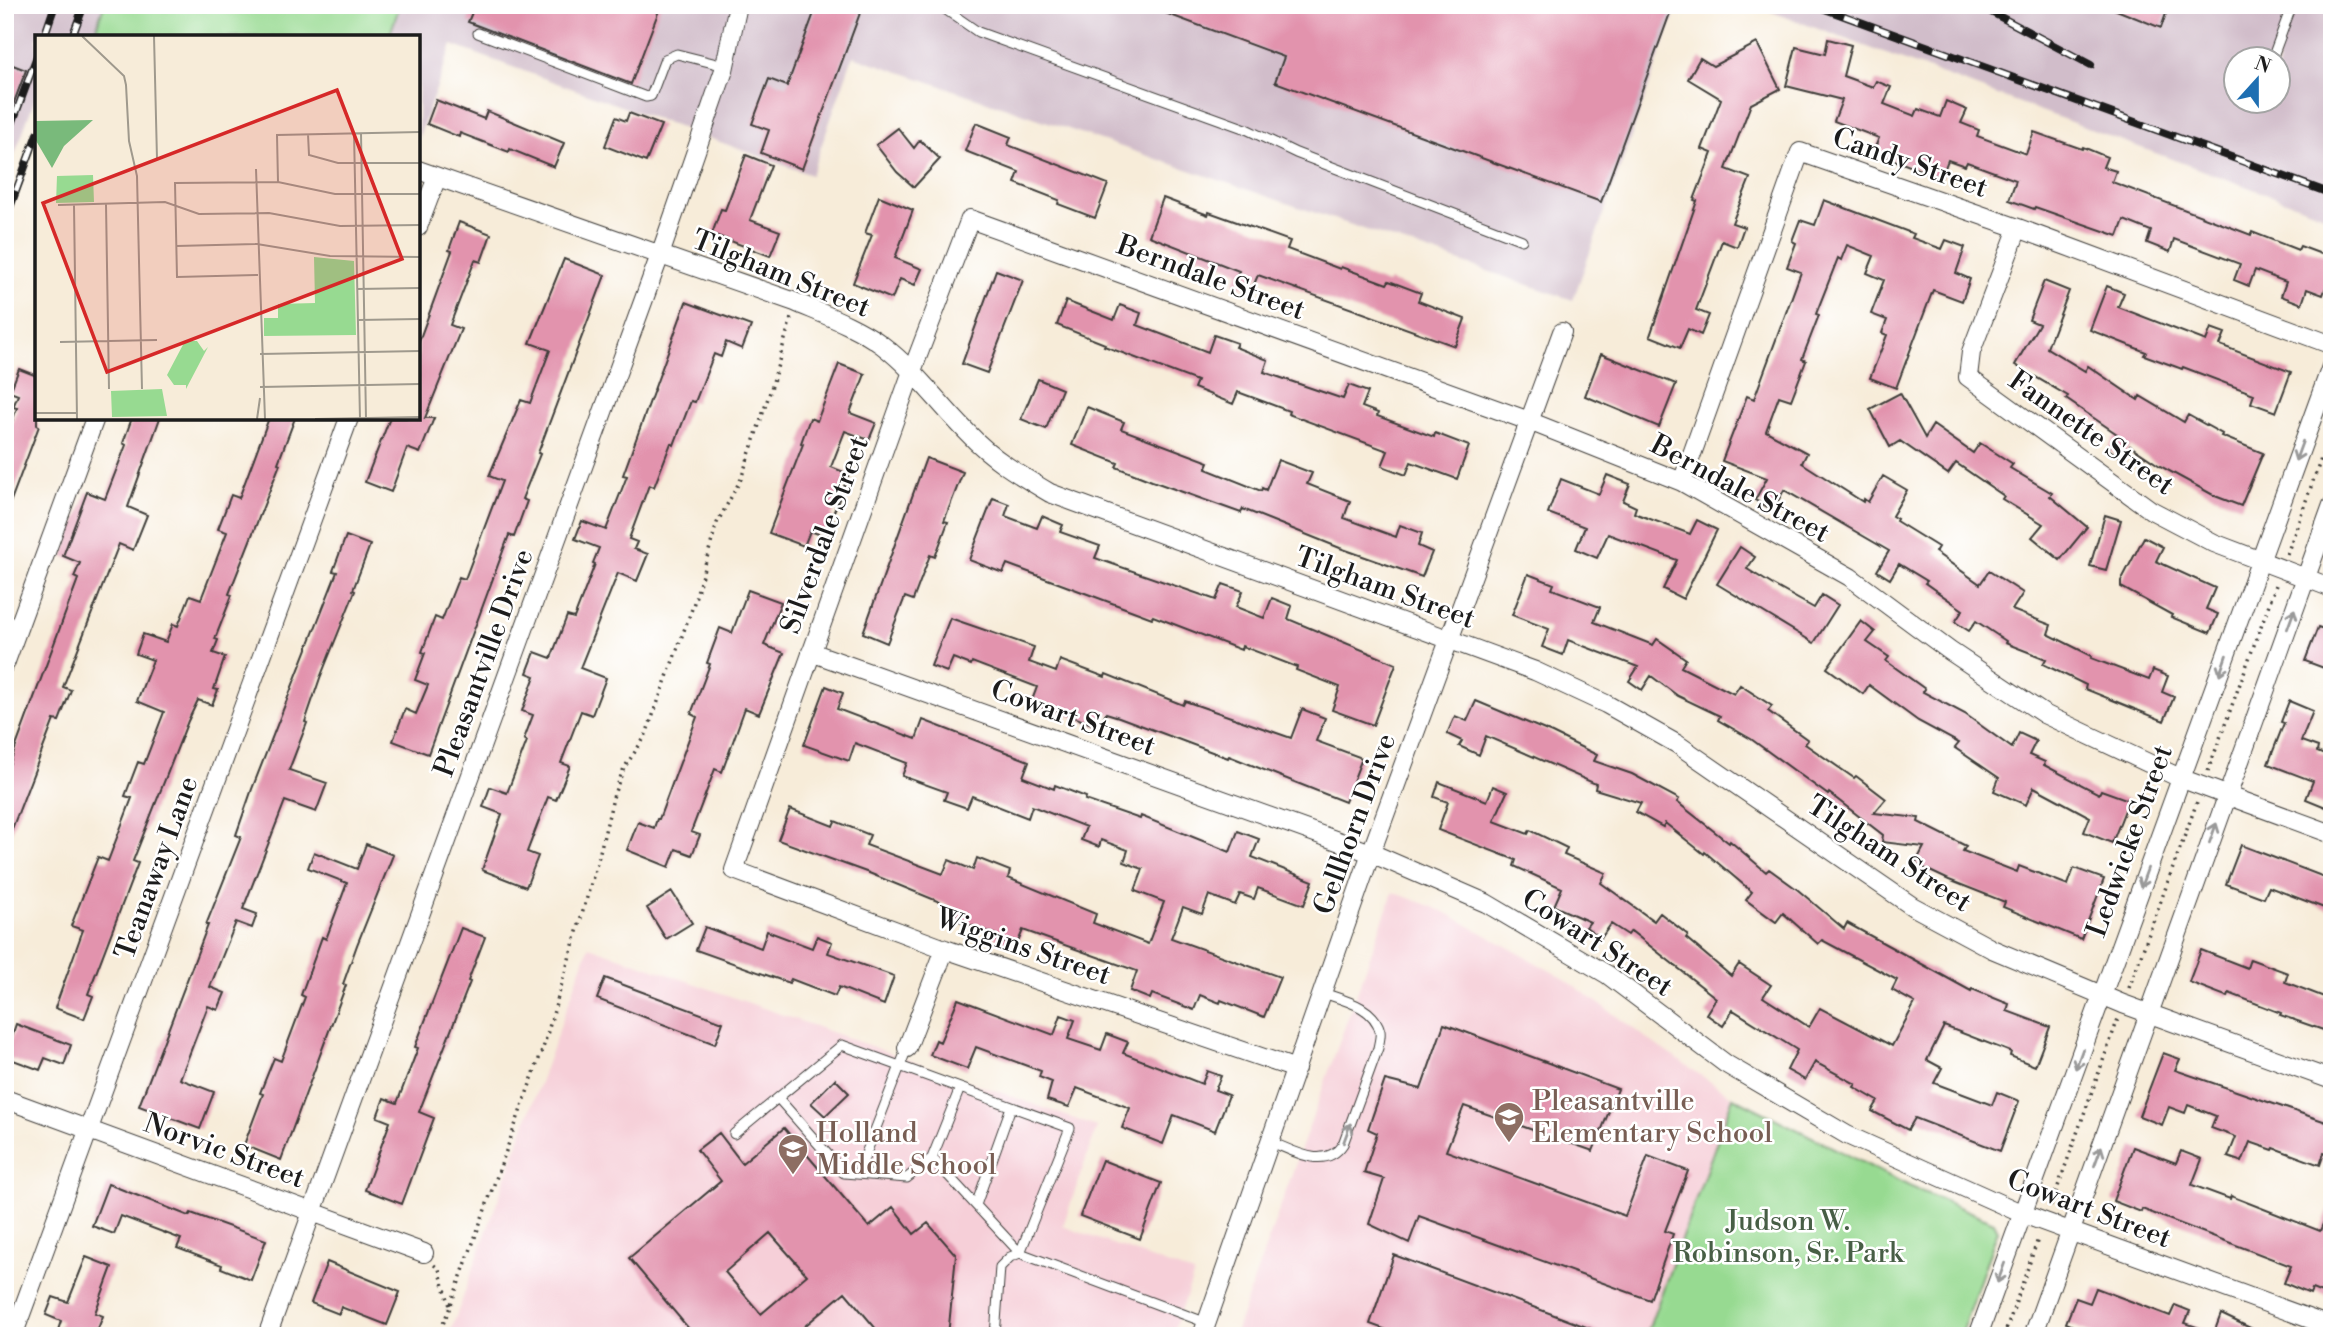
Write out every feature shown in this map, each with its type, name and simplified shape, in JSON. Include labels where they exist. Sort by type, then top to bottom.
[{"type":"street","name":"Pleasantville Drive","points":[[267,1336],[660,255],[725,66],[738,5]]},
{"type":"street","name":"Candy Street","points":[[1682,482],[1800,152],[2018,228],[2332,345]]},
{"type":"street","name":"Tilgham Street","points":[[420,171],[795,302],[857,330],[880,344],[912,371],[969,435],[996,458],[1050,493],[1535,671],[1606,704],[1677,744],[1912,906],[1992,949],[2123,1004],[2332,1080]]},
{"type":"street","points":[[420,222],[437,177]]},
{"type":"street","name":"Silverdale Street","points":[[734,870],[810,652],[970,219]]},
{"type":"street","name":"Berndale Street","points":[[970,219],[1529,421],[1682,482],[1850,577],[1950,651],[2044,715],[2180,778],[2332,834]]},
{"type":"street","name":"Fannette Street","points":[[2018,228],[1971,352],[1968,377],[2151,510],[2214,543],[2332,588]]},
{"type":"street","name":"Gellhorn Drive","points":[[1205,1329],[1371,853],[1562,332]]},
{"type":"street","name":"Ledwicke Street","points":[[1978,1336],[2212,696],[2258,561],[2332,364]]},
{"type":"street","points":[[5,664],[94,420]]},
{"type":"street","name":"Teanaway Lane","points":[[13,1336],[348,420]]},
{"type":"street","points":[[2034,1336],[2332,505]]},
{"type":"street","name":"Cowart Street","points":[[810,652],[1371,853],[1486,904],[1608,975],[1726,1064],[1847,1135],[2023,1214],[2332,1327]]},
{"type":"street","name":"Wiggins Street","points":[[734,870],[945,948],[1296,1069]]},
{"type":"street","points":[[907,1048],[945,948]]},
{"type":"street","name":"Norvic Street","points":[[5,1099],[424,1253]]},
{"type":"lane","points":[[939,5],[978,32],[1246,129],[1296,153],[1522,240]]},
{"type":"lane","points":[[2277,46],[2292,5]]},
{"type":"lane","points":[[478,33],[646,97],[651,96],[665,59],[677,54],[725,66]]},
{"type":"lane","points":[[1271,1142],[1309,1157],[1325,1159],[1338,1153],[1378,1048],[1380,1032],[1373,1018],[1362,1008],[1323,993]]},
{"type":"lane","points":[[734,1134],[842,1045],[1070,1128],[1020,1253],[1010,1257],[1000,1267],[995,1336]]},
{"type":"lane","points":[[858,1174],[907,1048]]},
{"type":"lane","points":[[778,1098],[844,1172],[907,1178],[932,1158],[960,1088]]},
{"type":"lane","points":[[976,1205],[1011,1107]]},
{"type":"lane","points":[[932,1158],[1020,1253],[1205,1329]]},
{"type":"path","points":[[438,1336],[544,1045],[599,856],[614,794],[624,768],[645,737],[693,606],[718,523],[741,479],[771,389],[795,302]]},
{"type":"path","points":[[2004,1336],[2332,428]]},
{"type":"path","points":[[424,1253],[439,1269],[450,1307]]},
{"type":"shaded area","points":[[5,5],[1678,5],[1573,300],[853,56],[811,175],[452,45],[420,133],[420,35],[82,35],[61,27],[58,35],[35,35],[35,98],[5,181]]},
{"type":"shaded area","points":[[1753,5],[2332,5],[2332,218]]},
{"type":"shaded area","name":"Pleasantville Elementary School","points":[[1393,892],[1443,911],[1565,979],[1733,1097],[1646,1336],[1234,1336]]},
{"type":"shaded area","name":"Holland Middle School","points":[[589,946],[1097,1127],[1063,1226],[1194,1274],[1172,1336],[449,1336]]},
{"type":"green space","points":[[104,5],[400,5],[390,35],[94,35]]},
{"type":"green space","name":"Judson W. Robinson, Sr. Park","points":[[1733,1097],[1909,1186],[1994,1222],[1998,1230],[1960,1336],[1646,1336]]},
{"type":"building","points":[[475,5],[661,5],[631,84],[468,22]]},
{"type":"building","points":[[817,5],[863,5],[802,169],[761,153],[769,130],[752,124],[769,79],[787,86]]},
{"type":"building","points":[[1149,5],[1673,5],[1601,202],[1275,82],[1284,57]]},
{"type":"building","points":[[2104,5],[2169,5],[2161,28]]},
{"type":"building","points":[[1828,39],[1851,45],[1843,76],[1873,87],[1876,81],[1891,87],[1884,104],[1915,116],[1918,109],[1940,117],[1946,101],[1967,110],[1961,123],[1979,130],[1977,136],[2026,154],[2034,132],[2082,149],[2083,147],[2107,157],[2103,167],[2116,171],[2112,182],[2251,235],[2252,232],[2298,250],[2300,246],[2332,258],[2332,271],[2323,295],[2307,289],[2302,304],[2281,296],[2286,282],[2255,270],[2249,286],[2234,280],[2240,264],[2174,239],[2170,252],[2147,243],[2151,231],[2124,220],[2118,236],[2009,200],[2016,180],[1967,162],[1965,166],[1948,160],[1941,178],[1873,152],[1879,138],[1834,121],[1842,100],[1786,86],[1796,47],[1825,54]]},
{"type":"building","points":[[1757,43],[1780,89],[1751,104],[1726,169],[1750,178],[1732,223],[1744,227],[1737,247],[1722,241],[1696,310],[1709,315],[1701,335],[1688,329],[1680,348],[1650,336],[1712,153],[1702,149],[1721,99],[1688,79],[1700,58],[1713,66]]},
{"type":"building","points":[[5,62],[26,70],[7,121],[5,120]]},
{"type":"building","points":[[436,100],[484,119],[487,111],[564,143],[554,167],[510,149],[509,152],[460,133],[459,137],[427,124]]},
{"type":"building","points":[[629,113],[661,125],[646,162],[605,146],[616,117],[626,121]]},
{"type":"building","points":[[976,123],[1011,137],[1008,145],[1108,184],[1095,218],[1015,183],[1019,172],[965,151]]},
{"type":"building","points":[[898,128],[914,148],[920,140],[940,159],[914,187],[897,172],[876,145]]},
{"type":"building","points":[[746,155],[771,165],[750,220],[780,231],[770,256],[712,234],[721,209],[725,210]]},
{"type":"building","points":[[879,196],[913,210],[895,258],[922,269],[915,285],[900,279],[892,299],[853,283],[872,235],[865,233]]},
{"type":"building","points":[[1163,198],[1290,241],[1287,249],[1340,269],[1341,267],[1387,284],[1389,281],[1421,293],[1418,301],[1465,319],[1455,346],[1258,275],[1252,289],[1234,282],[1239,271],[1149,236]]},
{"type":"building","points":[[1824,200],[1914,234],[1912,238],[1942,249],[1946,240],[1965,247],[1956,273],[1970,279],[1962,301],[1933,290],[1896,388],[1870,378],[1887,335],[1882,333],[1887,320],[1871,314],[1884,280],[1867,273],[1874,256],[1847,245],[1841,260],[1838,258],[1816,314],[1819,315],[1802,359],[1806,361],[1791,400],[1779,396],[1766,431],[1807,453],[1802,463],[1863,502],[1864,499],[1868,502],[1883,476],[1907,490],[1892,516],[1896,521],[1938,547],[1935,552],[1980,584],[1989,571],[2023,593],[2012,610],[2051,625],[2048,634],[2092,656],[2091,658],[2149,680],[2153,670],[2168,676],[2162,692],[2174,697],[2164,721],[2085,689],[2086,685],[2043,664],[2046,659],[2005,643],[2006,641],[1976,621],[1969,631],[1955,622],[1963,610],[1925,583],[1927,581],[1899,564],[1890,579],[1877,571],[1889,551],[1784,490],[1773,510],[1755,500],[1767,478],[1722,461],[1747,396],[1754,399],[1801,272],[1787,267],[1796,243],[1792,241],[1800,220],[1815,225]]},
{"type":"building","points":[[459,222],[491,234],[481,262],[475,260],[450,325],[461,329],[425,418],[434,418],[420,453],[407,448],[391,492],[365,482],[389,420],[420,420],[420,339],[452,251],[449,250]]},
{"type":"building","points":[[564,259],[605,275],[522,499],[527,501],[514,537],[509,535],[428,754],[393,741],[405,709],[416,714],[428,685],[415,680],[425,653],[422,652],[435,617],[442,620],[459,577],[465,579],[502,481],[489,476],[521,400],[530,403],[550,350],[530,343]]},
{"type":"building","points":[[996,270],[1023,280],[987,373],[962,364]]},
{"type":"building","points":[[2044,281],[2069,291],[2047,348],[2085,371],[2088,366],[2138,400],[2140,396],[2184,422],[2188,415],[2222,434],[2221,436],[2263,453],[2241,506],[2215,496],[2130,446],[2122,458],[2108,449],[2117,434],[2066,399],[2068,396],[2015,365],[2039,324],[2029,320]]},
{"type":"building","points":[[2107,286],[2124,293],[2118,307],[2206,341],[2211,328],[2225,333],[2220,345],[2291,372],[2276,412],[2251,403],[2254,394],[2144,355],[2146,352],[2090,330]]},
{"type":"building","points":[[1066,301],[1114,320],[1120,305],[1141,313],[1137,325],[1208,352],[1214,335],[1237,343],[1235,347],[1268,360],[1264,372],[1343,399],[1349,385],[1368,392],[1362,407],[1378,413],[1377,416],[1434,437],[1435,433],[1469,446],[1457,479],[1411,462],[1406,475],[1382,466],[1388,451],[1288,414],[1289,411],[1238,392],[1233,404],[1194,388],[1197,381],[1057,325]]},
{"type":"building","points":[[686,302],[751,326],[742,349],[726,342],[721,357],[714,354],[695,402],[691,401],[674,445],[671,443],[654,487],[649,485],[629,539],[637,542],[634,549],[648,554],[637,581],[618,573],[580,668],[606,678],[592,715],[581,711],[561,763],[570,766],[556,800],[548,797],[527,852],[538,856],[526,887],[482,870],[502,814],[483,807],[490,787],[507,793],[527,741],[524,739],[533,715],[522,711],[535,676],[527,673],[535,652],[551,658],[567,616],[574,618],[595,564],[593,563],[599,548],[575,539],[582,521],[606,530],[627,476],[623,475]]},
{"type":"building","points":[[1601,354],[1676,384],[1659,427],[1585,396]]},
{"type":"building","points":[[839,364],[865,374],[850,413],[876,423],[869,440],[845,431],[831,467],[849,474],[831,519],[834,520],[827,537],[810,531],[804,546],[769,533],[803,444],[801,443],[810,418],[817,421]]},
{"type":"building","points":[[19,369],[35,375],[35,420],[39,426],[7,511],[5,440],[17,408],[13,407],[18,395],[10,392]]},
{"type":"building","points":[[1038,379],[1062,389],[1046,429],[1021,419]]},
{"type":"building","points":[[1900,393],[1925,438],[1933,425],[1973,453],[1980,443],[2013,464],[2010,468],[2052,493],[2050,496],[2087,527],[2060,560],[2032,537],[2043,524],[2002,499],[2004,496],[1956,463],[1948,474],[1900,441],[1890,447],[1870,409]]},
{"type":"building","points":[[1087,407],[1124,422],[1121,429],[1209,462],[1206,469],[1261,491],[1262,488],[1266,490],[1278,460],[1312,473],[1307,484],[1350,501],[1344,518],[1396,537],[1400,525],[1422,533],[1418,546],[1432,552],[1422,577],[1243,509],[1241,513],[1152,481],[1116,467],[1118,463],[1072,445]]},
{"type":"building","points":[[131,420],[159,420],[128,507],[147,515],[133,550],[119,544],[63,687],[71,690],[59,721],[54,720],[5,847],[5,776],[78,579],[74,577],[80,563],[63,556],[87,492],[105,499],[126,445],[123,443]]},
{"type":"building","points":[[268,420],[294,420],[278,463],[280,464],[229,594],[232,595],[215,639],[218,640],[213,653],[225,657],[214,689],[218,690],[212,705],[198,700],[188,721],[133,861],[138,863],[88,994],[93,996],[84,1019],[55,1008],[83,930],[71,926],[98,857],[108,861],[132,798],[125,796],[138,762],[144,764],[164,712],[137,701],[153,660],[136,654],[143,634],[166,642],[173,624],[178,626],[190,595],[201,599],[227,532],[218,529],[231,495],[239,498]]},
{"type":"building","points":[[926,458],[963,472],[944,521],[948,522],[935,557],[930,555],[913,600],[905,597],[887,643],[863,633]]},
{"type":"building","points":[[1607,475],[1630,484],[1623,501],[1636,507],[1634,513],[1690,534],[1697,520],[1717,530],[1683,599],[1663,589],[1677,560],[1608,534],[1597,558],[1576,549],[1585,527],[1548,513],[1561,479],[1599,494]]},
{"type":"building","points":[[993,498],[1009,504],[1005,516],[1037,528],[1042,516],[1063,525],[1060,532],[1100,546],[1095,558],[1216,600],[1223,584],[1243,591],[1236,607],[1264,618],[1272,598],[1292,606],[1288,619],[1396,664],[1373,725],[1332,710],[1340,687],[1296,670],[1297,667],[1242,646],[1241,650],[1007,564],[1003,573],[969,560]]},
{"type":"building","points":[[2105,515],[2121,520],[2106,570],[2090,566]]},
{"type":"building","points":[[346,536],[370,545],[289,770],[327,783],[316,812],[285,801],[243,909],[257,914],[252,928],[236,922],[210,987],[225,993],[218,1010],[208,1006],[180,1079],[214,1092],[200,1129],[139,1106],[241,837],[236,835],[252,789],[337,572],[333,571]]},
{"type":"building","points":[[2144,537],[2163,547],[2156,561],[2215,588],[2206,609],[2218,614],[2210,633],[2171,617],[2172,615],[2121,587],[2121,581]]},
{"type":"building","points":[[1740,547],[1755,557],[1747,569],[1773,585],[1814,608],[1822,595],[1838,605],[1814,643],[1717,584]]},
{"type":"building","points":[[1528,574],[1554,584],[1552,589],[1600,607],[1594,622],[1653,645],[1657,639],[1686,659],[1681,667],[1734,694],[1740,685],[1772,706],[1768,711],[1808,740],[1805,744],[1854,778],[1856,776],[1886,799],[1874,813],[1919,818],[1918,822],[1966,846],[1963,851],[2017,872],[2019,866],[2068,885],[2074,868],[2104,879],[2081,939],[2003,907],[2005,902],[1915,864],[1924,847],[1882,842],[1883,835],[1829,793],[1828,795],[1751,739],[1718,720],[1720,716],[1678,696],[1651,676],[1642,690],[1629,681],[1638,667],[1568,640],[1563,655],[1542,647],[1549,629],[1512,615]]},
{"type":"building","points":[[748,590],[781,602],[764,645],[784,653],[759,714],[745,708],[722,772],[715,769],[691,832],[700,835],[692,855],[676,849],[669,867],[627,850],[638,822],[654,828],[659,819],[697,717],[691,714],[720,628],[732,633]]},
{"type":"building","points":[[950,618],[1034,647],[1029,662],[1056,672],[1060,660],[1105,677],[1106,674],[1183,705],[1185,701],[1291,738],[1302,709],[1325,718],[1316,741],[1362,758],[1345,802],[1229,756],[1228,758],[1119,717],[1106,713],[1100,727],[1052,711],[1031,703],[1037,687],[972,662],[971,665],[953,658],[947,672],[931,666]]},
{"type":"building","points":[[1861,621],[1875,632],[1867,642],[1889,657],[1886,661],[1925,689],[1923,692],[1965,714],[2012,748],[2019,733],[2036,741],[2029,755],[2045,762],[2044,765],[2099,794],[2101,790],[2129,800],[2112,843],[2084,832],[2090,817],[2034,787],[2026,805],[1994,791],[1999,778],[1955,748],[1959,743],[1918,721],[1869,685],[1863,694],[1827,668]]},
{"type":"building","points":[[2318,627],[2332,632],[2332,671],[2305,661]]},
{"type":"building","points":[[826,686],[843,693],[837,709],[916,739],[923,720],[1029,761],[1023,777],[1054,789],[1055,785],[1086,797],[1085,800],[1140,819],[1141,816],[1230,852],[1238,831],[1259,839],[1252,857],[1313,881],[1304,905],[1258,888],[1254,899],[1240,894],[1235,905],[1209,895],[1202,914],[1183,907],[1171,938],[1280,977],[1264,1017],[1200,995],[1194,1010],[1152,994],[1150,999],[1130,991],[1137,971],[1023,930],[1016,947],[994,938],[996,935],[954,919],[957,909],[778,840],[790,809],[833,826],[835,821],[870,835],[866,845],[943,874],[949,860],[973,870],[977,858],[1010,871],[1008,878],[1096,914],[1093,923],[1148,944],[1164,902],[1135,891],[1143,869],[1124,862],[1128,850],[1101,840],[1099,847],[1081,840],[1086,827],[1032,806],[1028,818],[972,796],[967,808],[944,800],[947,792],[902,776],[907,763],[855,743],[849,761],[804,745]]},
{"type":"building","points":[[1476,701],[1552,733],[1597,755],[1594,761],[1632,774],[1679,799],[1677,802],[1729,843],[1730,841],[1766,872],[1769,869],[1798,890],[1844,929],[1847,923],[1971,991],[1972,989],[2009,1004],[2007,1011],[2050,1027],[2035,1066],[2010,1056],[2011,1052],[1944,1026],[1927,1060],[1942,1068],[1934,1083],[1992,1105],[1997,1092],[2019,1101],[2000,1151],[1915,1118],[1908,1130],[1872,1111],[1878,1101],[1854,1087],[1856,1084],[1815,1062],[1805,1080],[1787,1070],[1797,1050],[1733,1010],[1723,1026],[1706,1014],[1716,998],[1631,931],[1628,935],[1611,924],[1601,938],[1586,927],[1590,922],[1554,906],[1562,888],[1514,866],[1516,860],[1438,830],[1448,802],[1434,797],[1439,782],[1487,801],[1493,786],[1507,792],[1494,821],[1528,834],[1530,830],[1567,848],[1564,855],[1606,873],[1601,883],[1654,921],[1660,913],[1688,935],[1686,938],[1731,976],[1739,964],[1771,985],[1763,997],[1809,1027],[1820,1008],[1892,1046],[1915,1003],[1892,990],[1897,980],[1822,940],[1818,944],[1783,913],[1776,922],[1746,900],[1752,892],[1705,852],[1704,854],[1665,823],[1663,827],[1636,812],[1641,803],[1595,789],[1596,784],[1486,736],[1479,755],[1459,746],[1462,741],[1447,734],[1455,716],[1467,721]]},
{"type":"building","points":[[2289,701],[2313,711],[2301,741],[2318,747],[2317,752],[2332,758],[2332,799],[2328,808],[2306,799],[2313,781],[2268,764],[2284,723],[2281,722]]},
{"type":"building","points":[[366,844],[393,855],[357,945],[343,984],[346,985],[281,1160],[244,1145],[263,1094],[260,1093],[274,1058],[281,1061],[305,997],[301,995],[322,937],[326,939],[347,883],[308,868],[314,852],[357,869]]},
{"type":"building","points":[[2241,845],[2332,880],[2332,911],[2269,887],[2264,898],[2226,884]]},
{"type":"building","points":[[672,892],[692,923],[666,939],[647,908]]},
{"type":"building","points":[[705,927],[761,948],[767,931],[812,948],[817,936],[832,942],[828,953],[894,976],[884,1005],[839,987],[835,996],[791,979],[789,983],[696,950]]},
{"type":"building","points":[[461,928],[485,937],[419,1112],[434,1118],[402,1204],[365,1190],[390,1122],[377,1117],[384,1098],[397,1103],[418,1048],[415,1047]]},
{"type":"building","points":[[2201,950],[2247,968],[2250,959],[2288,973],[2285,982],[2332,1000],[2332,1033],[2229,993],[2228,997],[2189,982]]},
{"type":"building","points":[[605,978],[723,1022],[715,1044],[597,999]]},
{"type":"building","points":[[958,999],[1054,1035],[1061,1015],[1075,1020],[1068,1039],[1101,1050],[1107,1034],[1128,1042],[1123,1053],[1202,1084],[1207,1071],[1221,1076],[1215,1090],[1229,1095],[1215,1131],[1174,1115],[1163,1144],[1122,1128],[1130,1108],[1077,1088],[1069,1107],[1047,1100],[1052,1082],[1039,1077],[1041,1071],[976,1047],[967,1069],[930,1055],[936,1040],[940,1042]]},
{"type":"building","points":[[16,1024],[71,1045],[64,1065],[45,1058],[40,1070],[5,1057]]},
{"type":"building","points":[[1444,1024],[1618,1089],[1593,1151],[1464,1106],[1446,1151],[1625,1216],[1648,1156],[1688,1171],[1665,1231],[1673,1234],[1650,1300],[1419,1216],[1409,1243],[1369,1224],[1384,1179],[1364,1173],[1377,1133],[1368,1129],[1385,1080],[1421,1089]]},
{"type":"building","points":[[2163,1053],[2180,1059],[2175,1070],[2332,1124],[2332,1156],[2324,1153],[2320,1165],[2250,1142],[2242,1162],[2228,1157],[2236,1137],[2211,1128],[2216,1116],[2188,1105],[2185,1113],[2169,1107],[2162,1125],[2139,1116]]},
{"type":"building","points":[[835,1079],[849,1093],[825,1116],[811,1103]]},
{"type":"building","points":[[784,1128],[869,1227],[893,1207],[914,1234],[928,1223],[956,1255],[948,1336],[882,1336],[845,1292],[793,1336],[695,1336],[629,1258],[721,1181],[697,1150],[719,1133],[742,1163]],"holes":[[[770,1233],[807,1275],[761,1314],[725,1272]]]},
{"type":"building","points":[[2133,1147],[2176,1163],[2181,1151],[2202,1159],[2192,1185],[2230,1199],[2231,1196],[2320,1231],[2332,1203],[2332,1297],[2312,1289],[2310,1294],[2284,1283],[2291,1266],[2142,1209],[2141,1212],[2113,1201]]},
{"type":"building","points":[[1102,1160],[1161,1183],[1140,1239],[1080,1216]]},
{"type":"building","points":[[108,1184],[189,1216],[191,1213],[266,1240],[251,1280],[221,1268],[222,1265],[177,1248],[181,1239],[121,1216],[114,1234],[92,1226]]},
{"type":"building","points":[[1394,1255],[1605,1336],[1403,1336],[1370,1324]]},
{"type":"building","points":[[86,1257],[112,1267],[95,1313],[103,1316],[95,1336],[56,1336],[61,1321],[46,1315],[53,1297],[68,1302]]},
{"type":"building","points":[[327,1262],[400,1292],[387,1325],[341,1307],[339,1314],[311,1303]]},
{"type":"building","points":[[2096,1288],[2170,1316],[2175,1305],[2190,1311],[2185,1323],[2214,1333],[2221,1314],[2267,1336],[2098,1336],[2066,1323],[2076,1298],[2090,1303]]},
{"type":"railway","points":[[45,35],[55,5]]},
{"type":"railway","points":[[73,35],[84,5]]},
{"type":"railway","points":[[1814,5],[2332,194]]},
{"type":"railway","points":[[1978,5],[2091,65]]},
{"type":"railway","points":[[5,143],[35,61]]},
{"type":"railway","points":[[5,221],[35,139]]},
{"type":"place","name":"Pleasantville Elementary School","points":[[1509,1144]]},
{"type":"place","name":"Holland Middle School","points":[[793,1176]]}]
